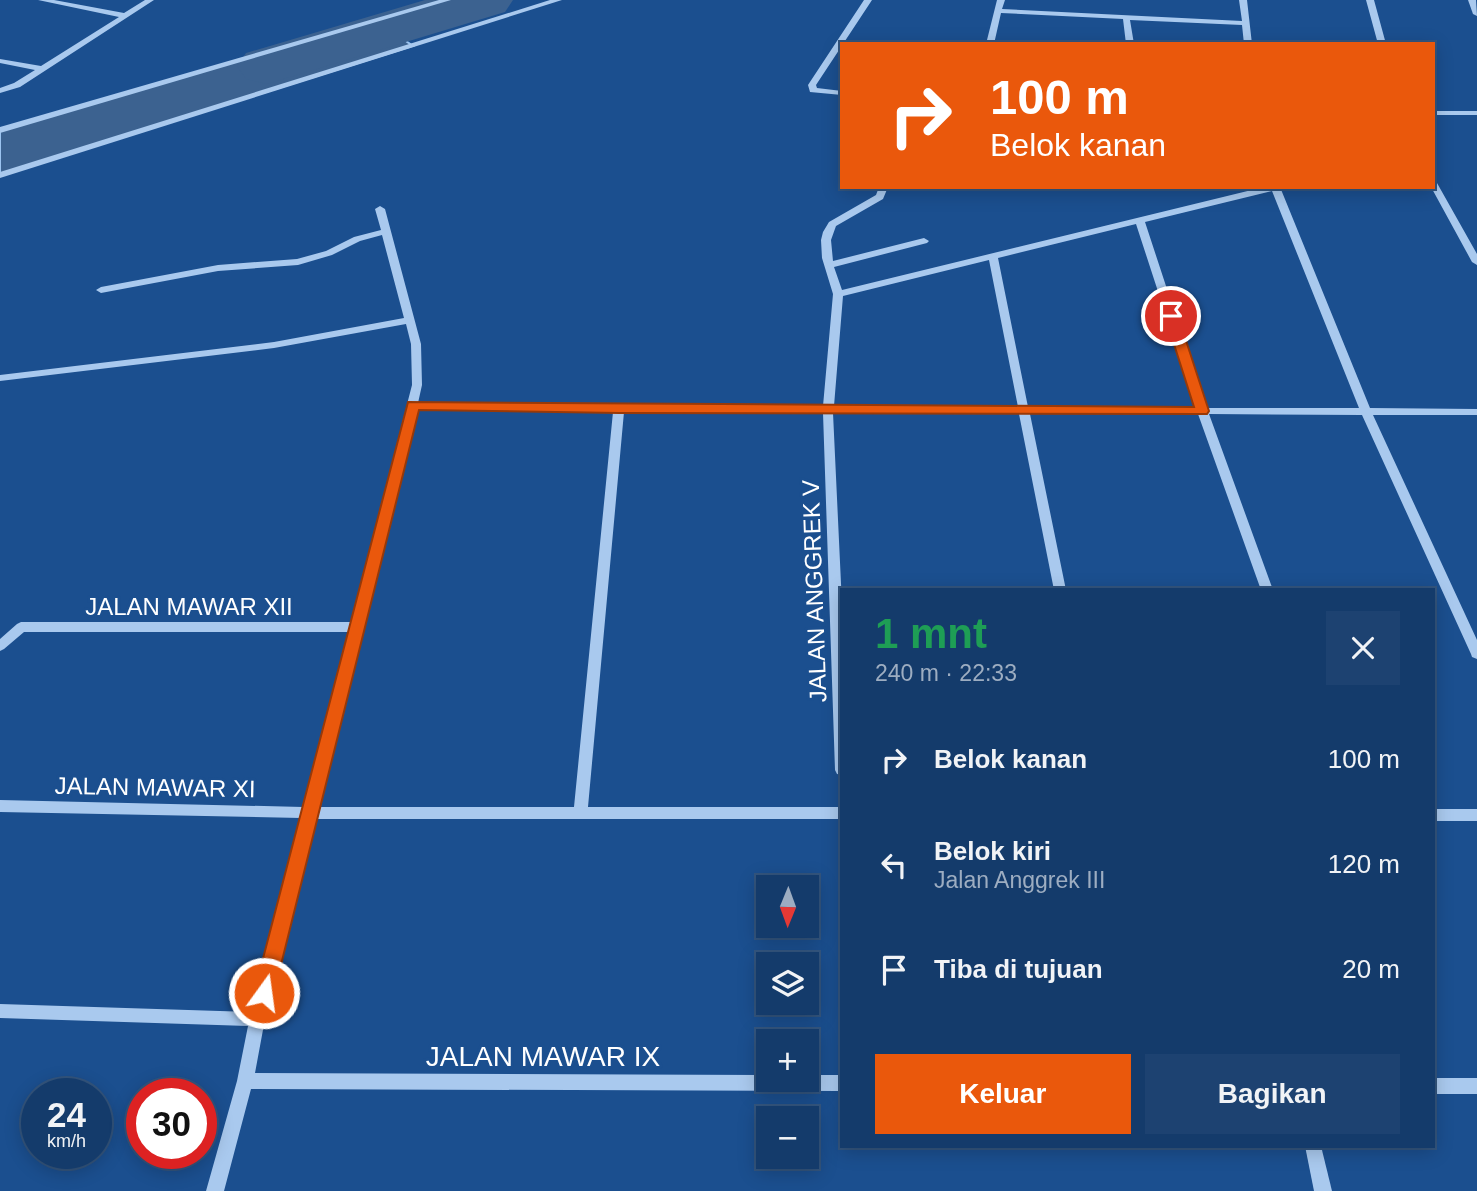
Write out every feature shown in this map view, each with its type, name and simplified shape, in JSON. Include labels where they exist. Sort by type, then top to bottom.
[{"type":"street","points":[[42,0],[126,16]]},
{"type":"street","points":[[0,91],[17,85],[150,0]]},
{"type":"street","points":[[0,130],[447,0]]},
{"type":"street","points":[[0,175],[558,0]]},
{"type":"street","points":[[841,42],[868,0]]},
{"type":"street","points":[[990,42],[1001,0]]},
{"type":"street","points":[[1243,0],[1248,42]]},
{"type":"street","points":[[1370,0],[1381,42]]},
{"type":"street","points":[[1472,0],[1477,14]]},
{"type":"street","points":[[998,11],[1246,23]]},
{"type":"street","points":[[1126,17],[1130,42]]},
{"type":"street","points":[[840,43],[811,88],[840,93]]},
{"type":"street","points":[[0,61],[43,69]]},
{"type":"street","points":[[1435,113],[1477,113]]},
{"type":"street","points":[[1435,187],[1477,262]]},
{"type":"street","points":[[828,410],[838,294],[825,245],[827,231],[832,224],[880,197],[883,189]]},
{"type":"street","points":[[838,294],[1267,189]]},
{"type":"street","points":[[1276,189],[1366,412],[1477,654]]},
{"type":"street","points":[[215,1191],[245,1081],[257,1019],[417,385],[416,344],[380,209]]},
{"type":"street","points":[[1140,222],[1202,411],[1266,588]]},
{"type":"street","points":[[101,290],[218,268],[298,262],[386,231]]},
{"type":"street","points":[[830,265],[924,241]]},
{"type":"street","points":[[993,258],[1060,588]]},
{"type":"street","points":[[0,378],[274,345],[410,320]]},
{"type":"street","points":[[413,405],[619,409],[1477,412]]},
{"type":"street","points":[[580,813],[619,409]]},
{"type":"street","name":"JALAN ANGGREK V","points":[[828,410],[840,719]]},
{"type":"street","name":"JALAN MAWAR XII","points":[[0,646],[21,628],[357,627]]},
{"type":"street","name":"JALAN MAWAR XI","points":[[0,806],[310,813],[840,813]]},
{"type":"street","points":[[1435,815],[1477,815]]},
{"type":"street","points":[[0,1011],[257,1019]]},
{"type":"street","name":"JALAN MAWAR IX","points":[[245,1081],[840,1083]]},
{"type":"street","points":[[1435,1086],[1477,1086]]},
{"type":"street","points":[[1313,1148],[1324,1191]]},
{"type":"water","points":[[375,20],[413,46],[0,175],[0,130]]},
{"type":"waterway","points":[[267,66],[485,0]]},
{"type":"route","points":[[264,993],[413,405],[619,409],[1202,411],[1171,316]]}]
